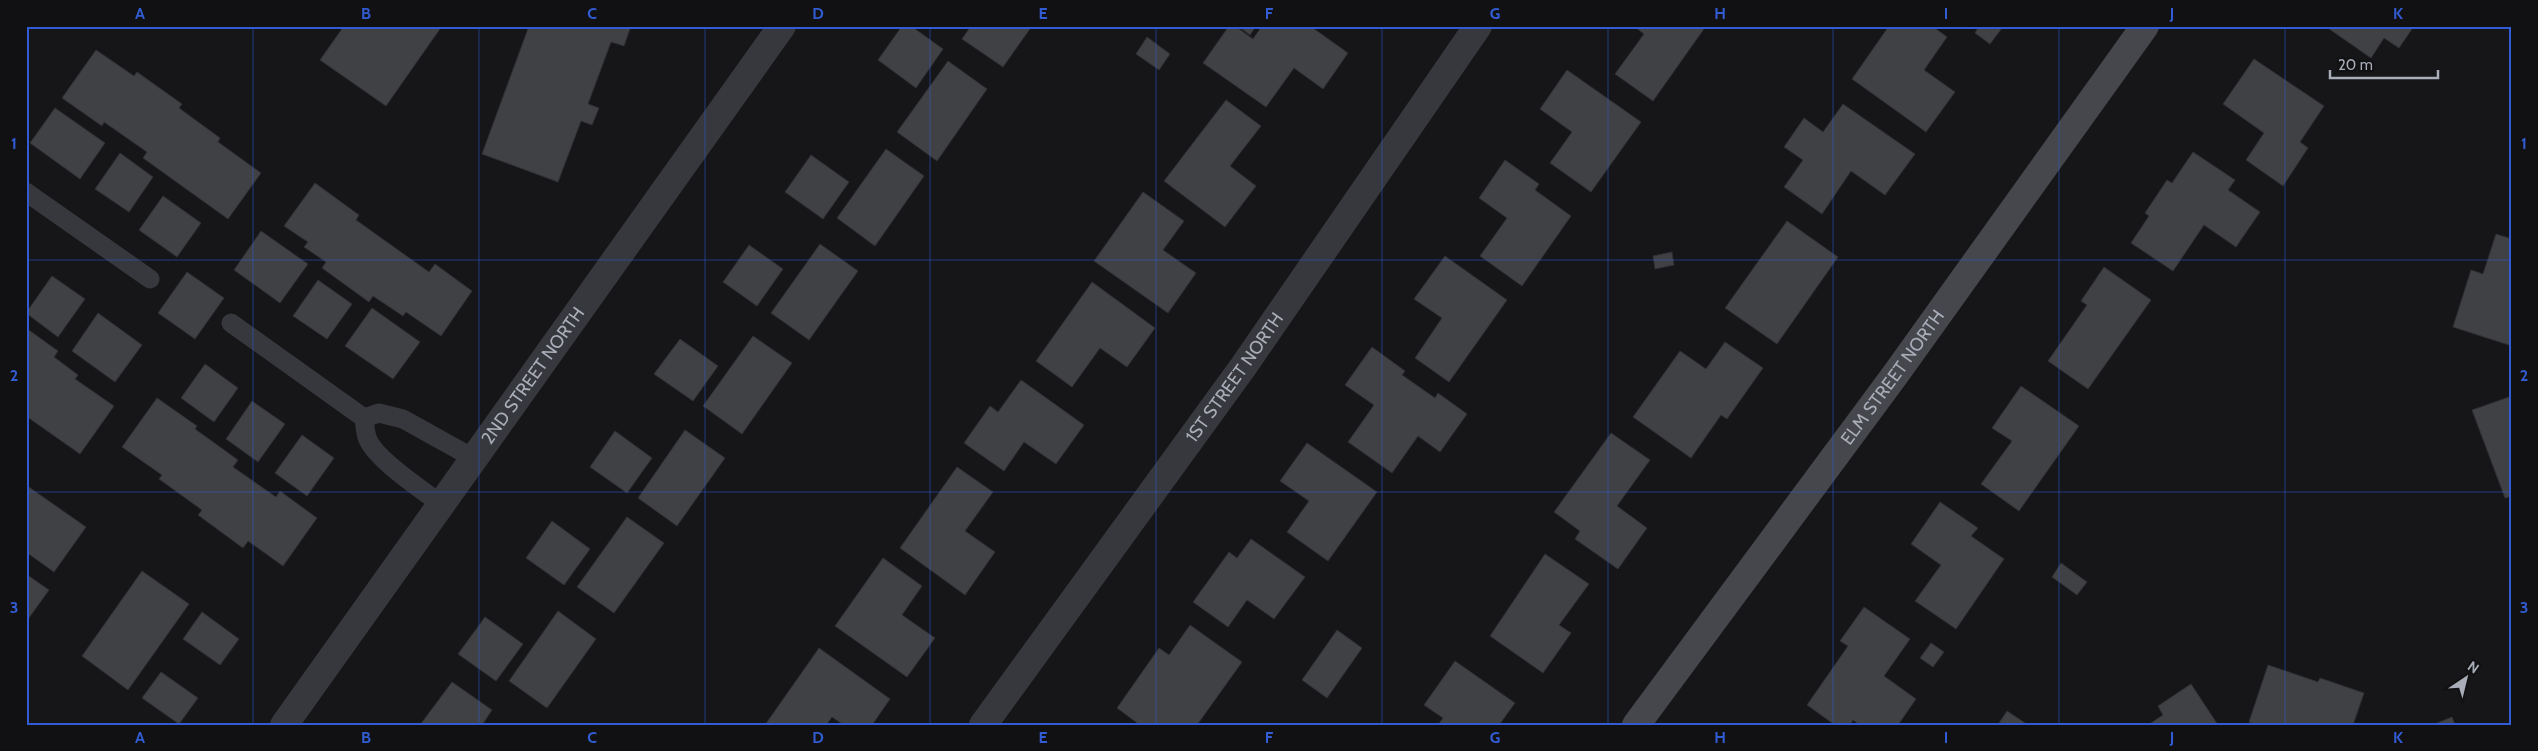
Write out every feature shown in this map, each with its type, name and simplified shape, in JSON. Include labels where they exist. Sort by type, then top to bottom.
[{"type":"street","name":"2ND STREET NORTH","points":[[284,725],[782,26]]},
{"type":"street","name":"1ST STREET NORTH","points":[[983,725],[1243,367],[1478,26]]},
{"type":"street","name":"ELM STREET NORTH","points":[[1636,725],[1901,367],[2145,26]]},
{"type":"lane","points":[[26,192],[150,279]]},
{"type":"lane","points":[[231,323],[364,418],[367,439],[378,452],[394,468],[442,505]]},
{"type":"lane","points":[[364,418],[379,413],[403,419],[475,459]]},
{"type":"building","points":[[344,26],[442,26],[386,106],[320,60]]},
{"type":"building","points":[[529,26],[631,26],[624,46],[611,42],[588,104],[599,108],[592,125],[581,121],[558,182],[482,154]]},
{"type":"building","points":[[902,26],[911,26],[943,49],[916,88],[878,60]]},
{"type":"building","points":[[971,26],[1032,26],[1003,67],[962,39]]},
{"type":"building","points":[[1229,26],[1235,26],[1253,39],[1262,26],[1310,26],[1348,53],[1323,89],[1294,68],[1266,107],[1203,63]]},
{"type":"building","points":[[1238,26],[1256,26],[1250,35]]},
{"type":"building","points":[[1634,26],[1706,26],[1653,101],[1615,74],[1644,34]]},
{"type":"building","points":[[1889,26],[1932,26],[1947,37],[1924,70],[1955,92],[1926,132],[1852,79]]},
{"type":"building","points":[[1979,26],[2000,26],[2002,28],[1990,44],[1975,33]]},
{"type":"building","points":[[2325,26],[2414,26],[2399,48],[2384,38],[2371,58]]},
{"type":"building","points":[[1147,37],[1170,54],[1159,70],[1136,54]]},
{"type":"building","points":[[96,50],[134,76],[137,72],[182,104],[179,108],[220,138],[218,142],[261,173],[228,219],[143,158],[147,152],[104,122],[102,126],[62,98]]},
{"type":"building","points":[[2254,59],[2324,106],[2300,142],[2308,148],[2283,186],[2246,160],[2264,133],[2223,104]]},
{"type":"building","points":[[948,61],[987,89],[937,161],[897,132]]},
{"type":"building","points":[[1567,70],[1641,122],[1591,192],[1550,163],[1572,132],[1540,109]]},
{"type":"building","points":[[1226,100],[1261,126],[1230,166],[1256,186],[1225,227],[1164,181]]},
{"type":"building","points":[[1843,104],[1915,154],[1885,195],[1851,171],[1822,214],[1784,187],[1803,160],[1784,147],[1804,118],[1823,132]]},
{"type":"building","points":[[55,108],[105,143],[80,179],[30,143]]},
{"type":"building","points":[[886,149],[924,176],[875,246],[837,218]]},
{"type":"building","points":[[2193,152],[2235,180],[2228,190],[2260,212],[2236,247],[2204,225],[2173,271],[2131,243],[2149,216],[2145,213],[2167,180],[2172,183]]},
{"type":"building","points":[[120,153],[153,177],[129,212],[95,189]]},
{"type":"building","points":[[811,155],[849,182],[823,219],[785,192]]},
{"type":"building","points":[[1505,160],[1539,184],[1535,190],[1571,216],[1522,286],[1480,256],[1507,218],[1479,198]]},
{"type":"building","points":[[315,183],[359,215],[356,220],[429,272],[435,264],[472,291],[441,336],[406,312],[403,316],[373,296],[369,302],[322,268],[326,262],[304,247],[308,242],[284,226]]},
{"type":"building","points":[[1143,192],[1184,221],[1163,250],[1196,273],[1168,313],[1094,261]]},
{"type":"building","points":[[163,196],[201,223],[177,257],[139,230]]},
{"type":"building","points":[[1787,221],[1838,257],[1777,344],[1725,308]]},
{"type":"building","points":[[261,231],[308,264],[280,303],[234,270]]},
{"type":"building","points":[[2496,234],[2512,239],[2512,346],[2453,327],[2471,270],[2483,274]]},
{"type":"building","points":[[820,244],[858,271],[809,340],[771,313]]},
{"type":"building","points":[[749,245],[783,269],[757,306],[723,282]]},
{"type":"building","points":[[1672,252],[1674,265],[1655,269],[1653,256]]},
{"type":"building","points":[[1445,256],[1507,300],[1449,382],[1415,358],[1442,318],[1414,299]]},
{"type":"building","points":[[2104,267],[2151,300],[2088,389],[2048,361],[2087,305],[2081,301]]},
{"type":"building","points":[[187,272],[224,298],[195,339],[158,313]]},
{"type":"building","points":[[52,276],[85,299],[58,337],[26,313]]},
{"type":"building","points":[[318,280],[352,304],[327,339],[293,316]]},
{"type":"building","points":[[1092,282],[1155,328],[1127,367],[1100,348],[1072,387],[1036,361]]},
{"type":"building","points":[[372,308],[420,342],[393,379],[345,346]]},
{"type":"building","points":[[98,313],[142,345],[115,382],[72,351]]},
{"type":"building","points":[[26,328],[58,351],[54,357],[78,375],[75,379],[114,406],[80,454],[26,416]]},
{"type":"building","points":[[753,336],[792,363],[742,434],[703,406]]},
{"type":"building","points":[[680,339],[718,366],[693,401],[654,374]]},
{"type":"building","points":[[1725,342],[1763,368],[1727,419],[1721,415],[1691,458],[1633,417],[1680,351],[1706,369]]},
{"type":"building","points":[[1372,347],[1405,371],[1402,375],[1435,398],[1438,393],[1467,414],[1440,452],[1418,436],[1392,473],[1348,442],[1374,405],[1345,385]]},
{"type":"building","points":[[205,364],[238,388],[214,422],[181,398]]},
{"type":"building","points":[[1021,380],[1084,425],[1056,464],[1024,442],[1004,471],[964,443],[990,406],[998,412]]},
{"type":"building","points":[[2021,386],[2079,426],[2019,511],[1981,484],[2012,441],[1992,428]]},
{"type":"building","points":[[2512,396],[2512,496],[2505,498],[2472,410]]},
{"type":"building","points":[[157,398],[197,426],[195,429],[238,460],[233,467],[276,497],[280,491],[317,518],[283,566],[248,541],[243,548],[198,515],[202,510],[159,479],[162,475],[122,447]]},
{"type":"building","points":[[252,401],[285,424],[258,462],[226,439]]},
{"type":"building","points":[[685,430],[725,458],[677,526],[638,498]]},
{"type":"building","points":[[615,431],[652,458],[627,493],[590,467]]},
{"type":"building","points":[[1611,433],[1650,460],[1617,506],[1647,528],[1618,569],[1575,539],[1580,531],[1554,512]]},
{"type":"building","points":[[302,435],[334,458],[307,496],[275,473]]},
{"type":"building","points":[[1307,443],[1377,492],[1328,561],[1287,532],[1309,501],[1280,481]]},
{"type":"building","points":[[957,467],[993,492],[965,531],[995,552],[965,595],[900,548]]},
{"type":"building","points":[[26,485],[86,527],[54,572],[26,552]]},
{"type":"building","points":[[1940,502],[1978,528],[1971,536],[2004,559],[1956,629],[1915,601],[1941,565],[1911,544]]},
{"type":"building","points":[[627,517],[664,543],[614,613],[577,587]]},
{"type":"building","points":[[552,521],[590,549],[564,585],[526,558]]},
{"type":"building","points":[[1251,539],[1305,577],[1274,619],[1247,600],[1228,627],[1193,602],[1229,552],[1237,558]]},
{"type":"building","points":[[1545,554],[1589,584],[1559,625],[1571,633],[1543,673],[1490,636]]},
{"type":"building","points":[[883,558],[922,586],[902,615],[935,638],[907,677],[835,626]]},
{"type":"building","points":[[2061,563],[2087,582],[2077,595],[2052,577]]},
{"type":"building","points":[[142,571],[189,604],[128,690],[82,656]]},
{"type":"building","points":[[26,574],[49,590],[26,622]]},
{"type":"building","points":[[1864,607],[1910,639],[1884,676],[1916,699],[1898,725],[1860,725],[1853,720],[1850,725],[1835,725],[1807,705],[1848,646],[1840,641]]},
{"type":"building","points":[[558,611],[596,639],[547,708],[509,681]]},
{"type":"building","points":[[202,612],[239,639],[220,665],[183,639]]},
{"type":"building","points":[[485,617],[523,644],[496,681],[458,654]]},
{"type":"building","points":[[1190,625],[1242,662],[1197,725],[1140,725],[1117,708],[1159,648],[1169,655]]},
{"type":"building","points":[[1337,630],[1362,648],[1327,698],[1302,680]]},
{"type":"building","points":[[1931,643],[1944,652],[1933,667],[1920,658]]},
{"type":"building","points":[[819,648],[890,699],[872,725],[844,725],[832,717],[826,725],[765,725]]},
{"type":"building","points":[[1455,661],[1515,703],[1499,725],[1438,725],[1443,718],[1424,705]]},
{"type":"building","points":[[2268,665],[2318,682],[2320,678],[2364,693],[2353,725],[2257,725],[2249,722]]},
{"type":"building","points":[[161,672],[198,698],[179,724],[142,698]]},
{"type":"building","points":[[452,682],[492,710],[482,725],[420,725]]},
{"type":"building","points":[[2191,684],[2218,725],[2148,725],[2163,715],[2158,706]]},
{"type":"building","points":[[2007,711],[2025,723],[2023,725],[1999,723]]},
{"type":"building","points":[[2452,717],[2455,725],[2432,725]]}]
